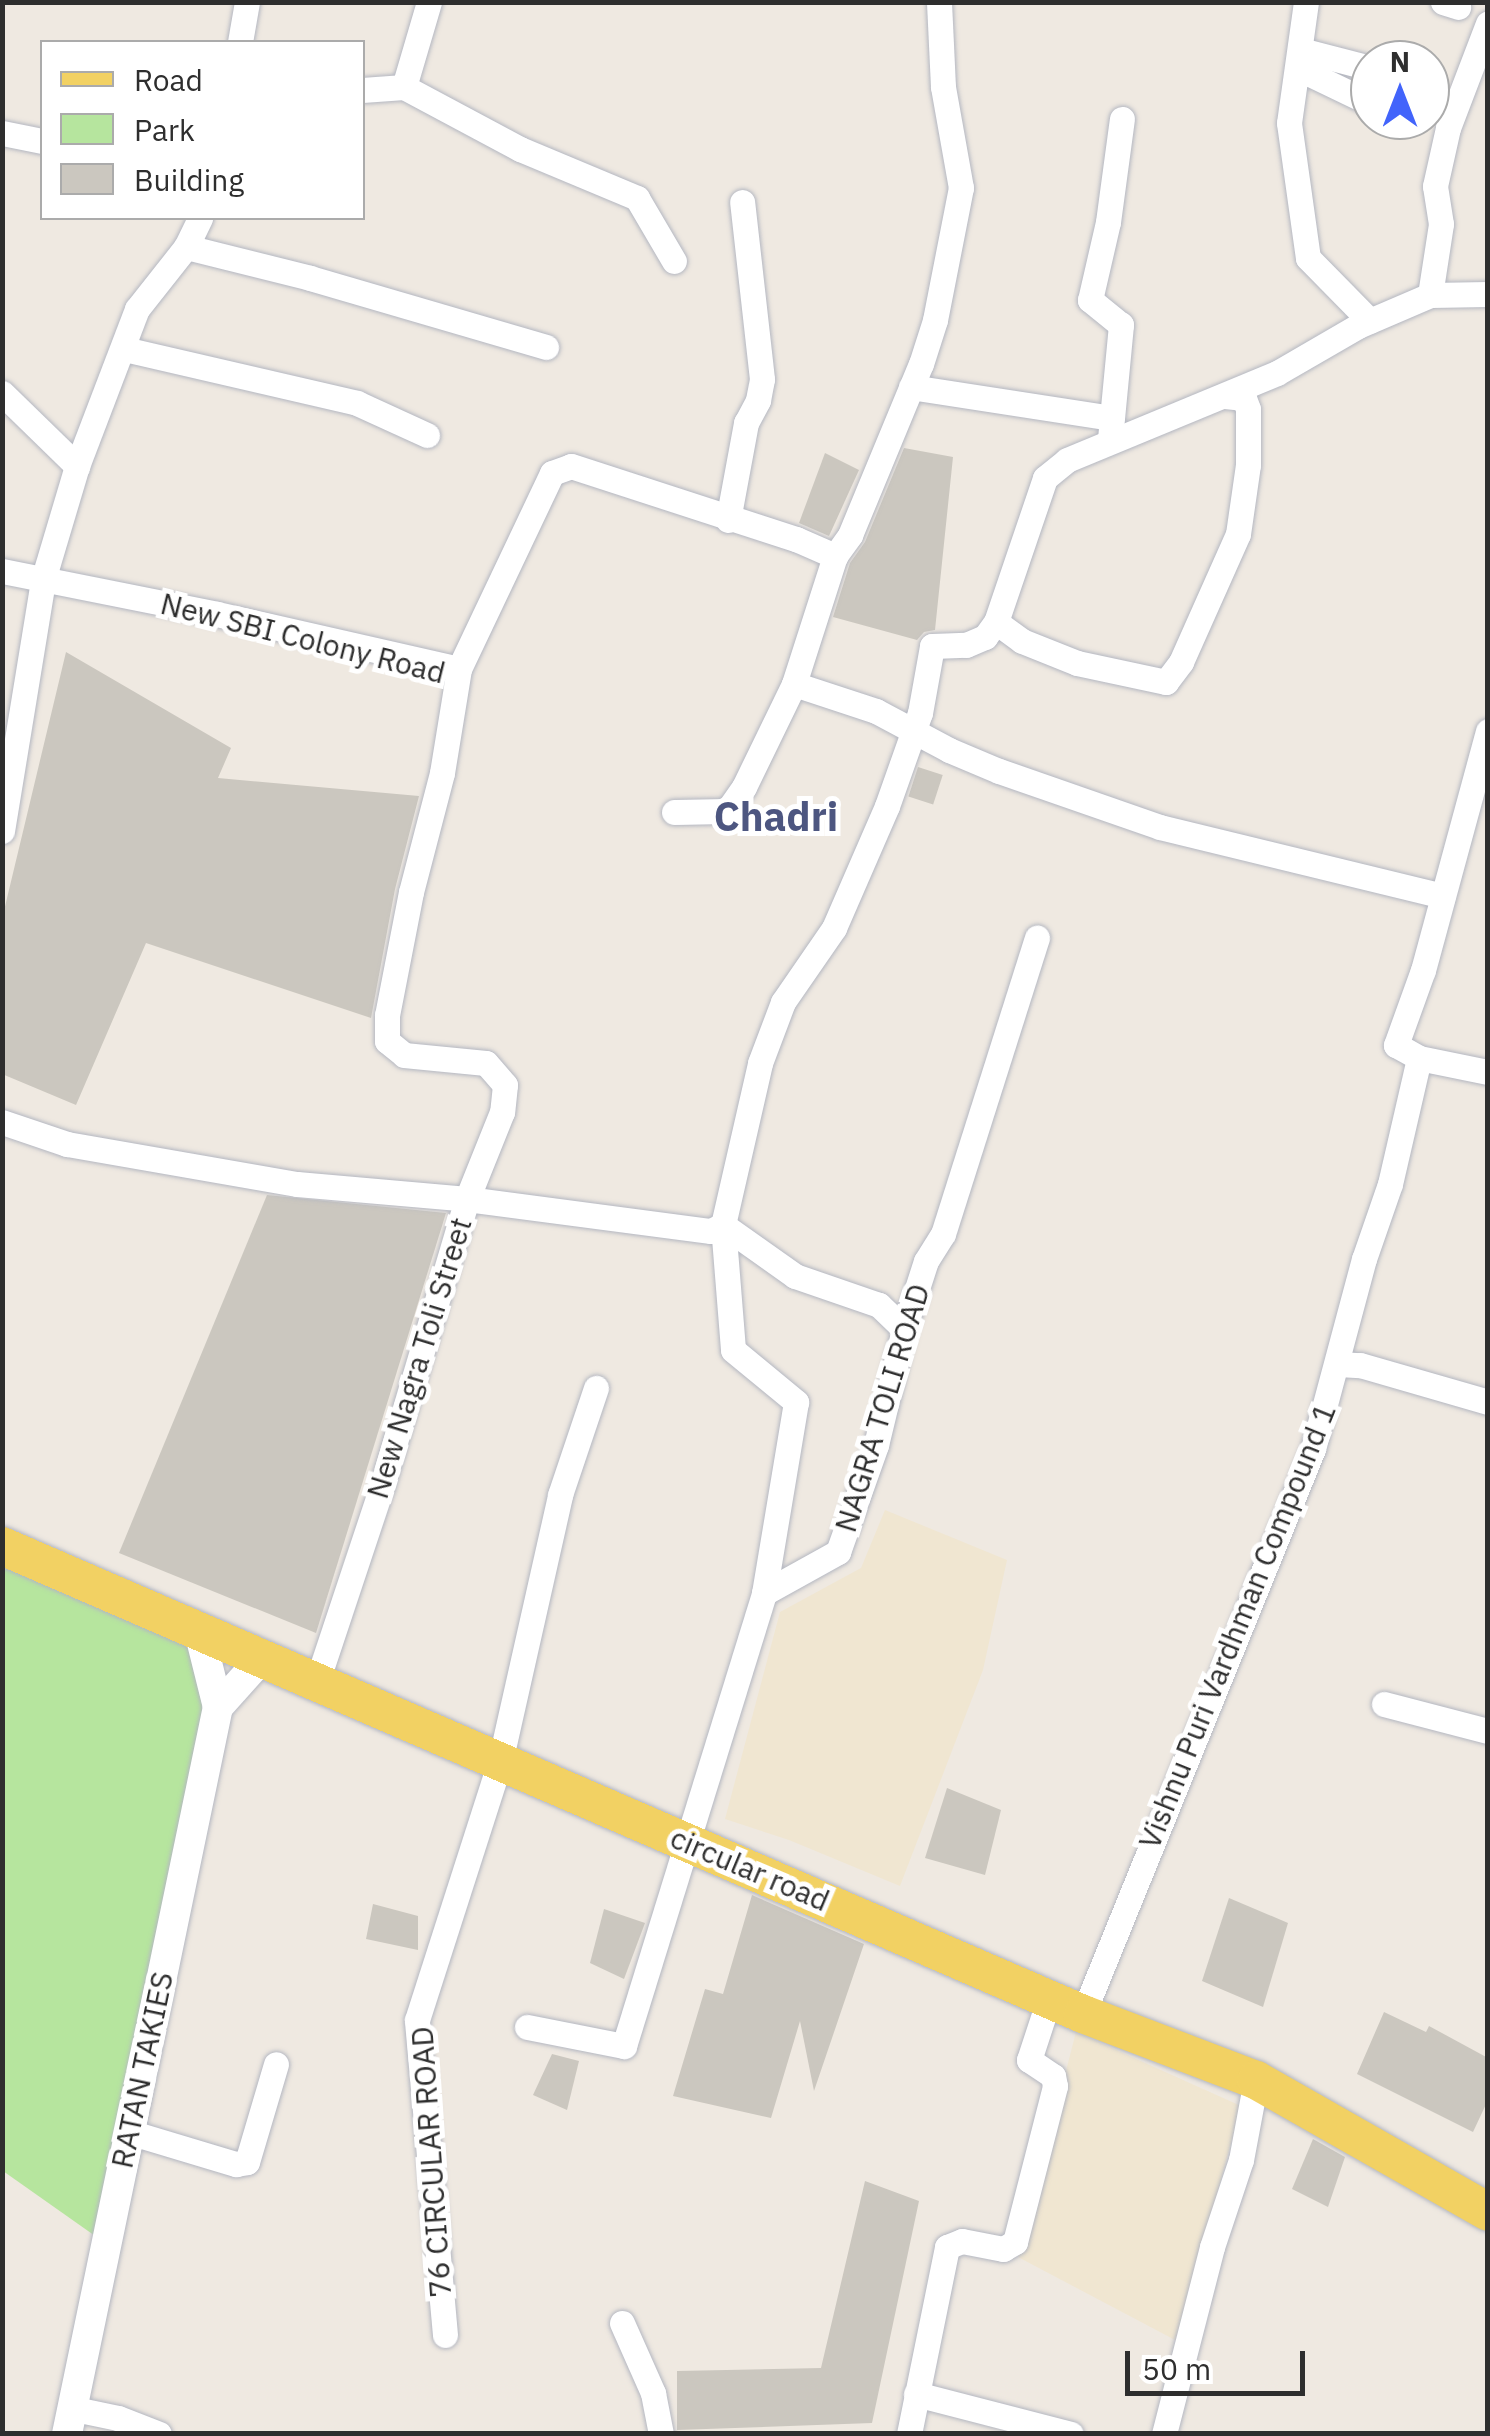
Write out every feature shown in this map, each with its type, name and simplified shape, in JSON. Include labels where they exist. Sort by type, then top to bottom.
[{"type":"main road","name":"circular road","points":[[2,1546],[1066,2007],[1256,2080],[1488,2212]]},
{"type":"street","points":[[240,40],[247,2]]},
{"type":"street","points":[[404,87],[429,2]]},
{"type":"street","points":[[674,812],[726,812],[744,787],[794,684],[834,556],[850,536],[935,320],[961,188],[943,87],[938,2]]},
{"type":"street","points":[[1306,2],[1289,123],[1308,258],[1370,321]]},
{"type":"street","points":[[1430,295],[1441,224],[1436,186],[1448,128],[1488,23]]},
{"type":"street","points":[[1301,50],[1350,63]]},
{"type":"street","points":[[1301,50],[1312,75],[1350,94]]},
{"type":"street","points":[[365,90],[404,87],[520,149],[637,198],[674,261]]},
{"type":"street","points":[[1111,428],[1120,325],[1090,300],[1108,222],[1122,118]]},
{"type":"street","points":[[2,133],[40,142]]},
{"type":"street","points":[[728,520],[746,423],[758,400],[762,379],[742,202]]},
{"type":"street","points":[[2,831],[12,793],[43,580],[77,466],[137,309],[186,248],[199,220]]},
{"type":"street","points":[[186,248],[310,278],[546,347]]},
{"type":"street","points":[[527,2027],[624,2046],[764,1593],[796,1402],[733,1350],[717,1228],[760,1062],[783,1002],[834,928],[915,730],[932,646],[966,644],[985,636],[996,622],[1045,478],[1111,428],[1224,396],[1302,360],[1370,321],[1430,295],[1488,294]]},
{"type":"street","points":[[124,349],[357,402],[427,436]]},
{"type":"street","points":[[911,387],[1111,428]]},
{"type":"street","points":[[2,393],[77,466]]},
{"type":"street","points":[[996,622],[1022,641],[1077,663],[1166,682],[1181,662],[1238,534],[1248,465],[1248,409],[1244,398],[1224,396]]},
{"type":"street","points":[[458,670],[552,473],[570,466],[796,539],[834,556]]},
{"type":"street","name":"New SBI Colony Road","points":[[2,571],[217,614],[458,670],[442,774],[410,892],[388,1015],[388,1041],[404,1056],[486,1063],[505,1085],[502,1112],[467,1199]]},
{"type":"street","points":[[794,684],[876,711],[949,750],[999,771],[1160,827],[1443,896]]},
{"type":"street","points":[[1488,730],[1443,896],[1396,1045],[1419,1058],[1488,1072]]},
{"type":"street","name":"NAGRA TOLI ROAD","points":[[764,1593],[838,1552],[876,1445],[904,1329],[926,1261],[943,1234],[1037,938]]},
{"type":"street","name":"Vishnu Puri Vardhman Compound 1","points":[[916,2394],[947,2247],[962,2241],[1003,2248],[1016,2242],[1055,2086],[1053,2076],[1029,2060],[1066,2007],[1313,1448],[1364,1259],[1390,1184],[1419,1058]]},
{"type":"street","name":"New Nagra Toli Street","points":[[2,1122],[68,1144],[194,1167],[298,1184],[467,1199],[382,1486],[317,1681]]},
{"type":"street","points":[[467,1199],[717,1228],[796,1276],[878,1305],[904,1329]]},
{"type":"street","points":[[1338,1364],[1360,1365],[1488,1402]]},
{"type":"street","name":"76 CIRCULAR ROAD","points":[[445,2335],[417,2020],[500,1762],[560,1495],[596,1388]]},
{"type":"street","name":"RATAN TAKIES","points":[[69,2421],[218,1707],[199,1631]]},
{"type":"street","points":[[218,1707],[262,1658]]},
{"type":"street","points":[[1384,1704],[1488,1731]]},
{"type":"street","points":[[129,2132],[236,2164],[247,2162],[276,2064]]},
{"type":"street","points":[[1164,2434],[1212,2247],[1241,2160],[1256,2080]]},
{"type":"street","points":[[622,2323],[653,2393],[662,2434]]},
{"type":"street","points":[[908,2434],[916,2394],[1071,2434]]},
{"type":"street","points":[[69,2421],[118,2418],[159,2434]]},
{"type":"shaded area","points":[[885,1510],[1007,1560],[983,1670],[900,1886],[789,1840],[725,1819],[780,1612],[861,1568]]},
{"type":"shaded area","points":[[1076,2032],[1241,2106],[1177,2341],[1018,2257]]},
{"type":"green space","points":[[9,1564],[193,1633],[208,1698],[98,2238],[3,2171],[2,1575]]},
{"type":"building","points":[[904,448],[953,457],[935,630],[924,632],[917,640],[833,617],[850,563],[865,542]]},
{"type":"building","points":[[825,453],[859,470],[829,536],[799,523]]},
{"type":"building","points":[[66,652],[231,748],[218,778],[419,796],[395,889],[371,1018],[146,943],[76,1105],[2,1074],[2,919]]},
{"type":"building","points":[[918,767],[943,775],[933,805],[908,796]]},
{"type":"building","points":[[267,1195],[446,1213],[316,1633],[119,1553]]},
{"type":"building","points":[[947,1788],[1001,1810],[985,1875],[925,1858]]},
{"type":"building","points":[[752,1895],[864,1944],[814,2091],[800,2021],[771,2118],[673,2096],[705,1989],[723,1994]]},
{"type":"building","points":[[1229,1898],[1288,1923],[1263,2007],[1202,1981]]},
{"type":"building","points":[[373,1904],[418,1916],[418,1950],[366,1939]]},
{"type":"building","points":[[604,1909],[645,1923],[624,1979],[590,1963]]},
{"type":"building","points":[[1384,2012],[1426,2032],[1429,2026],[1488,2058],[1488,2100],[1473,2132],[1357,2074]]},
{"type":"building","points":[[552,2054],[579,2061],[567,2110],[533,2095]]},
{"type":"building","points":[[1313,2139],[1345,2157],[1328,2207],[1292,2189]]},
{"type":"building","points":[[865,2181],[919,2201],[872,2423],[677,2430],[677,2371],[821,2368]]},
{"type":"district","name":"Chadri","points":[[776,816]]}]
